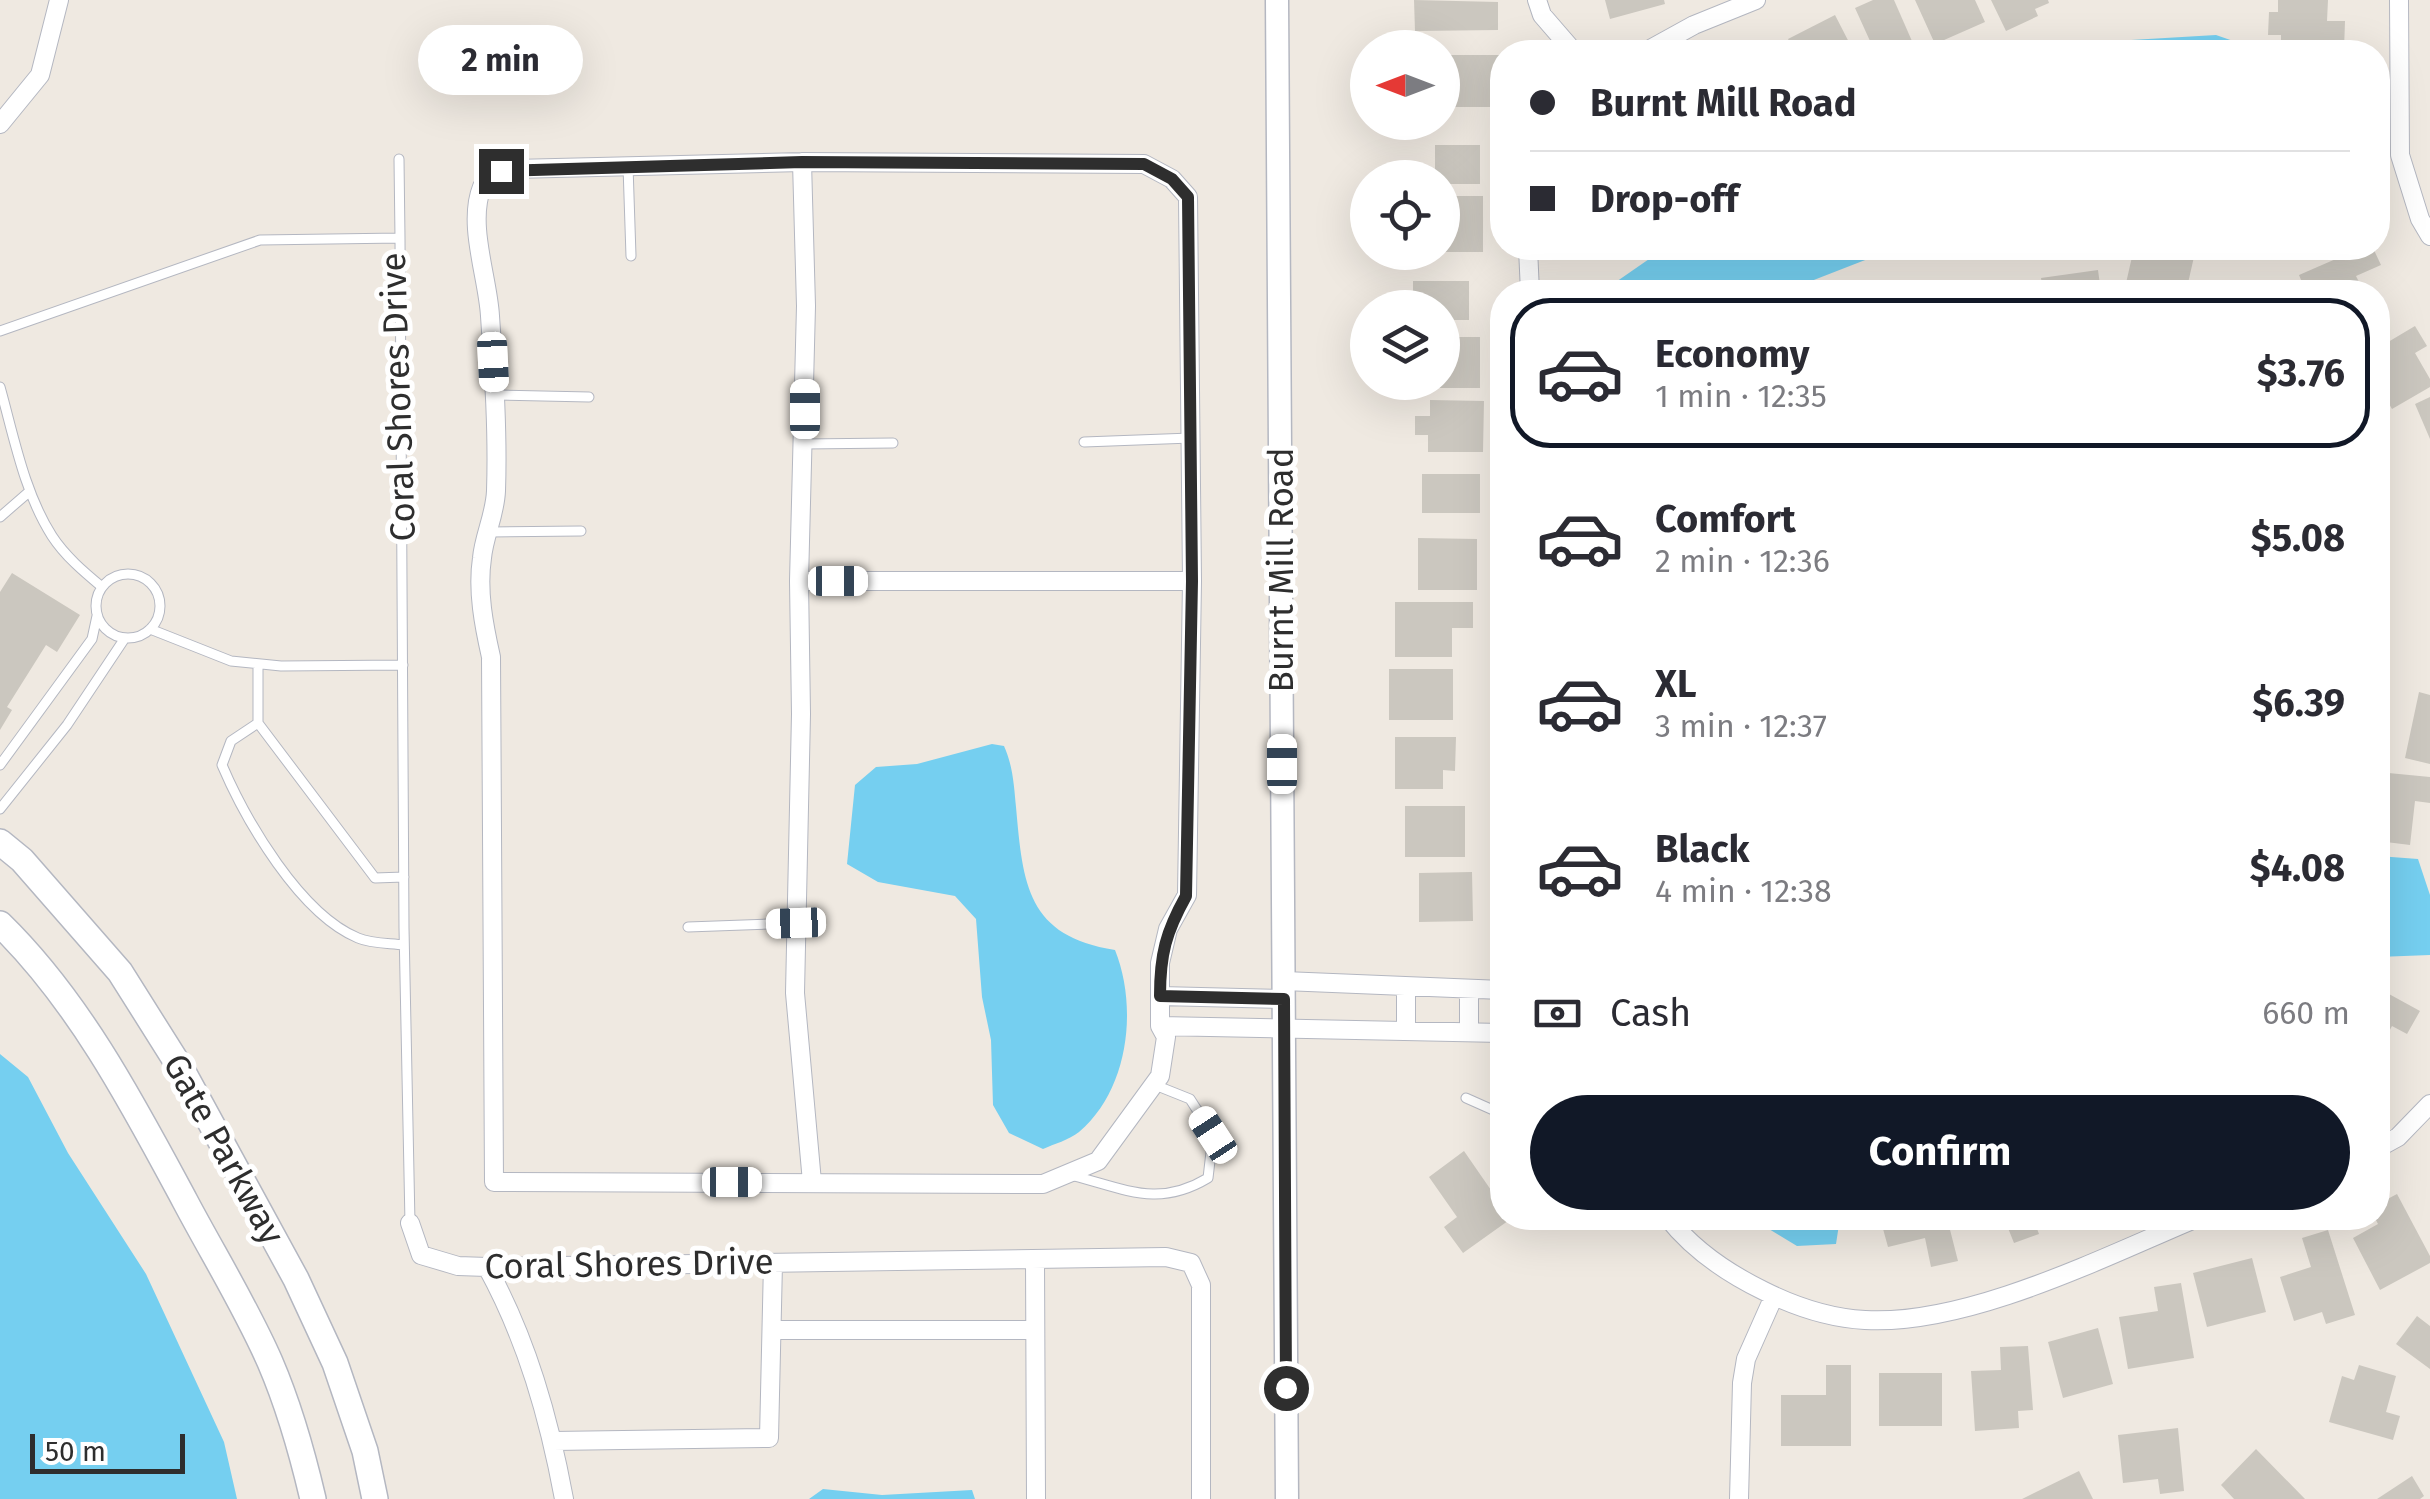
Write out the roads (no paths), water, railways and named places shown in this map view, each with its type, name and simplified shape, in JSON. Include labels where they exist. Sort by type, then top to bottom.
[{"type":"main road","name":"Gate Parkway","points":[[0,842],[22,860],[120,972],[183,1072],[296,1279],[336,1363],[376,1499]]},
{"type":"main road","name":"Gate Parkway","points":[[0,924],[68,1004],[158,1151],[270,1361],[300,1443],[312,1499]]},
{"type":"street","points":[[0,124],[40,75],[58,0]]},
{"type":"street","name":"Burnt Mill Road","points":[[1277,0],[1287,1499]]},
{"type":"street","points":[[1537,0],[1542,15],[1564,40]]},
{"type":"street","points":[[1667,40],[1756,0]]},
{"type":"street","points":[[2400,0],[2400,155],[2420,219],[2430,236]]},
{"type":"street","points":[[802,162],[806,306],[795,993],[812,1182]]},
{"type":"street","points":[[802,162],[1144,164],[1172,179],[1188,197],[1192,581],[1186,896],[1168,929],[1160,964],[1160,1026],[1166,1037],[1160,1076],[1098,1162],[1043,1184],[494,1182],[491,657],[482,602],[482,557],[496,495],[495,395],[489,295],[478,245],[482,188],[490,177],[514,169],[802,162]]},
{"type":"street","points":[[799,581],[1192,581]]},
{"type":"street","points":[[1406,987],[1406,1030]]},
{"type":"street","points":[[1160,996],[1406,987],[1490,990]]},
{"type":"street","points":[[1469,989],[1469,1031]]},
{"type":"street","points":[[1160,1026],[1490,1032]]},
{"type":"street","points":[[2390,1141],[2430,1104]]},
{"type":"street","name":"Coral Shores Drive","points":[[410,1223],[422,1256],[448,1264],[487,1268],[1166,1257],[1191,1263],[1201,1285],[1201,1499]]},
{"type":"street","points":[[1680,1230],[1731,1275],[1791,1305],[1866,1320],[1942,1314],[2065,1273],[2168,1230]]},
{"type":"street","points":[[1034,1259],[1036,1499]]},
{"type":"street","points":[[553,1441],[770,1438],[773,1263]]},
{"type":"street","points":[[487,1268],[505,1301],[550,1423],[564,1499]]},
{"type":"street","points":[[1739,1499],[1746,1359],[1774,1296]]},
{"type":"street","points":[[774,1330],[1035,1330]]},
{"type":"lane","points":[[399,159],[400,238]]},
{"type":"lane","points":[[628,166],[631,256]]},
{"type":"lane","name":"Coral Shores Drive","points":[[0,331],[260,240],[400,238],[404,945],[410,1223]]},
{"type":"lane","points":[[0,388],[30,491],[53,538],[102,587]]},
{"type":"lane","points":[[495,395],[588,397]]},
{"type":"lane","points":[[1084,442],[1191,438]]},
{"type":"lane","points":[[804,444],[892,443]]},
{"type":"lane","points":[[0,517],[30,491]]},
{"type":"lane","points":[[490,532],[581,530]]},
{"type":"lane","points":[[130,573],[149,581],[160,600],[160,610],[150,629],[134,638],[108,631],[96,606],[102,587],[119,574],[130,573]]},
{"type":"lane","points":[[0,765],[92,640],[98,616]]},
{"type":"lane","points":[[150,629],[231,661],[403,665]]},
{"type":"lane","points":[[0,810],[67,726],[125,638]]},
{"type":"lane","points":[[258,664],[258,723],[375,878],[404,878]]},
{"type":"lane","points":[[258,723],[231,741],[222,764],[235,794],[270,850],[328,922],[362,940],[404,945]]},
{"type":"lane","points":[[688,927],[796,923]]},
{"type":"lane","points":[[1069,1174],[1148,1196],[1184,1192],[1208,1178],[1213,1135],[1190,1099],[1153,1084]]},
{"type":"lane","points":[[1466,1098],[1490,1109]]},
{"type":"water","points":[[2216,35],[2230,40],[2131,40]]},
{"type":"water","points":[[1648,260],[1865,260],[1814,280],[1619,280]]},
{"type":"water","points":[[992,744],[1004,746],[1009,761],[1022,860],[1035,902],[1063,933],[1115,950],[1126,997],[1124,1047],[1109,1094],[1079,1132],[1043,1149],[1009,1133],[993,1105],[991,1040],[982,997],[976,919],[955,896],[878,882],[847,864],[855,785],[876,767],[917,764]]},
{"type":"water","points":[[2390,857],[2418,859],[2430,895],[2430,955],[2390,957]]},
{"type":"water","points":[[0,1054],[28,1077],[68,1153],[146,1274],[224,1442],[237,1499],[0,1499]]},
{"type":"water","points":[[1771,1230],[1838,1230],[1836,1244],[1797,1246]]},
{"type":"water","points":[[823,1489],[882,1495],[972,1490],[975,1499],[809,1499]]}]
